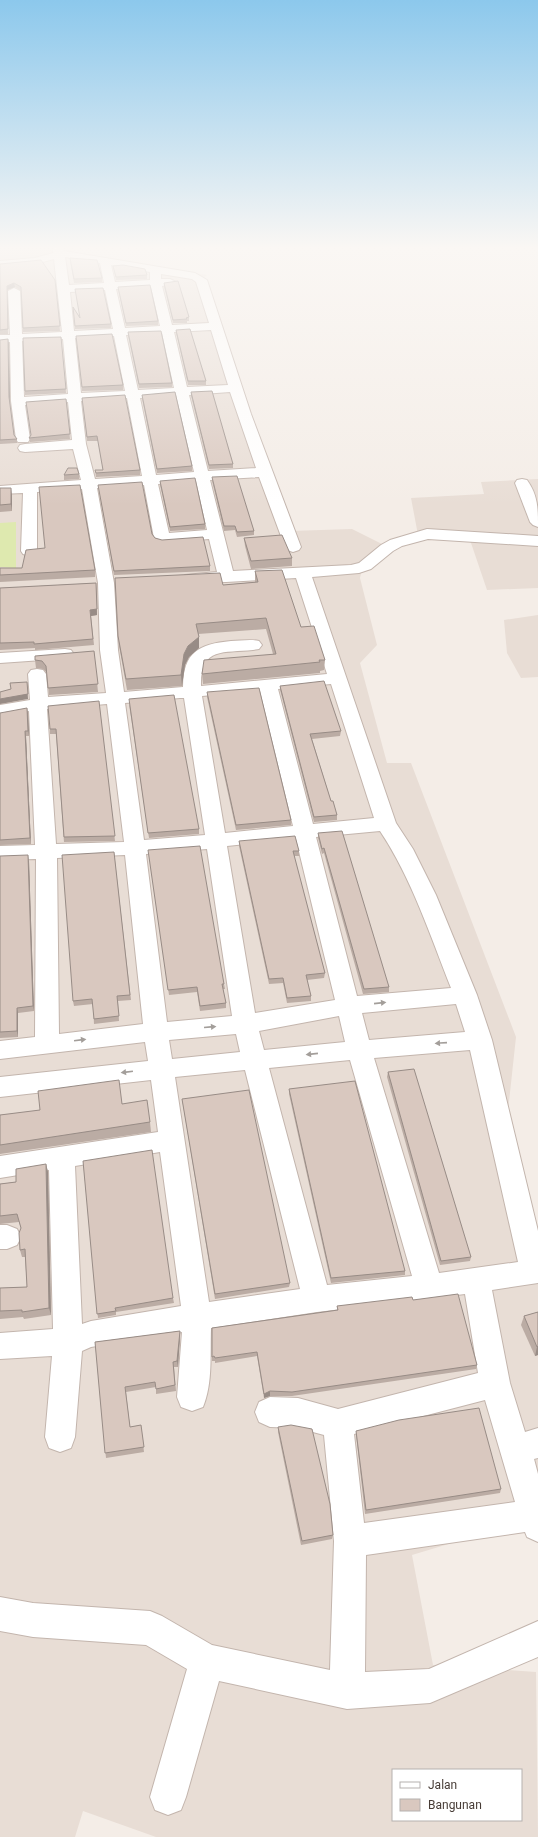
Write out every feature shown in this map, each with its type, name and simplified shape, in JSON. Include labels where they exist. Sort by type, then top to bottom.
[{"type":"street","points":[[16,334],[18,401],[24,443],[79,444]]},
{"type":"street","points":[[0,339],[90,334]]},
{"type":"street","points":[[119,334],[162,538],[216,534]]},
{"type":"street","points":[[169,334],[226,577]]},
{"type":"street","points":[[218,334],[263,472],[293,547]]},
{"type":"street","points":[[68,335],[79,444],[114,583],[94,652],[116,697],[170,1140],[197,1317],[195,1372],[192,1397]]},
{"type":"street","points":[[18,401],[235,388]]},
{"type":"street","points":[[0,490],[263,472]]},
{"type":"street","points":[[522,483],[538,522]]},
{"type":"street","points":[[29,551],[30,488]]},
{"type":"street","points":[[176,579],[303,574],[358,569],[371,563],[387,548],[396,543],[427,534],[538,541]]},
{"type":"street","points":[[0,1346],[68,1342],[91,1334],[317,1299],[429,1287],[476,1279],[536,1276],[480,1040],[465,995],[425,895],[403,849],[386,824],[303,574]]},
{"type":"street","points":[[88,584],[114,583]]},
{"type":"street","points":[[253,645],[207,650],[199,654],[191,671],[192,692],[245,1024],[256,1060],[317,1299]]},
{"type":"street","points":[[0,658],[94,652]]},
{"type":"street","points":[[37,674],[40,705],[38,709],[46,852],[47,1044]]},
{"type":"street","points":[[0,711],[40,705],[44,703],[192,692],[338,678]]},
{"type":"street","points":[[268,685],[359,1050],[429,1287]]},
{"type":"street","points":[[0,853],[135,848],[386,824]]},
{"type":"street","points":[[0,1050],[156,1032],[245,1024],[348,1006],[465,995]]},
{"type":"street","points":[[0,1087],[161,1068],[480,1040]]},
{"type":"street","points":[[0,1167],[170,1140]]},
{"type":"street","points":[[60,1437],[68,1342],[62,1158]]},
{"type":"street","points":[[350,1541],[536,1520],[527,1446],[495,1383],[476,1279]]},
{"type":"street","points":[[270,1412],[298,1413],[338,1424],[495,1383]]},
{"type":"street","points":[[338,1424],[350,1541],[347,1691]]},
{"type":"street","points":[[0,1614],[33,1620],[150,1628],[207,1661],[347,1691],[430,1686],[538,1638]]},
{"type":"street","points":[[168,1797],[207,1661]]},
{"type":"shaded area","points":[[0,334],[220,334],[290,531],[352,529],[384,545],[362,569],[360,578],[377,645],[360,663],[387,763],[411,763],[516,1037],[508,1111],[538,1240],[538,1517],[412,1555],[433,1665],[536,1672],[538,1837],[156,1837],[83,1811],[75,1837],[0,1837]]},
{"type":"shaded area","points":[[538,479],[538,588],[487,590],[470,540],[418,535],[411,498],[484,494],[481,482]]},
{"type":"shaded area","points":[[538,615],[538,677],[521,678],[507,653],[504,620]]},
{"type":"green space","points":[[16,522],[16,568],[0,567],[0,523]]},
{"type":"building","points":[[112,334],[123,385],[82,387],[76,336]]},
{"type":"building","points":[[128,334],[162,334],[172,383],[139,384]]},
{"type":"building","points":[[177,334],[191,334],[206,381],[188,381]]},
{"type":"building","points":[[61,337],[66,389],[25,391],[23,338]]},
{"type":"building","points":[[8,339],[9,397],[14,435],[17,439],[0,440],[0,340]]},
{"type":"building","points":[[212,391],[233,464],[209,465],[191,392]]},
{"type":"building","points":[[175,392],[192,466],[157,469],[142,395]]},
{"type":"building","points":[[125,395],[140,470],[96,473],[95,470],[103,470],[97,436],[87,437],[82,398]]},
{"type":"building","points":[[66,399],[70,434],[29,438],[31,435],[26,402]]},
{"type":"building","points":[[68,468],[77,468],[79,474],[64,475]]},
{"type":"building","points":[[237,476],[254,531],[237,532],[235,526],[224,526],[212,477]]},
{"type":"building","points":[[195,478],[205,524],[170,527],[160,481]]},
{"type":"building","points":[[142,482],[152,534],[155,538],[162,540],[203,537],[210,566],[114,571],[98,485]]},
{"type":"building","points":[[80,485],[95,570],[0,575],[0,568],[22,568],[26,550],[45,548],[39,487]]},
{"type":"building","points":[[0,488],[11,488],[11,504],[0,505]]},
{"type":"building","points":[[282,535],[292,558],[251,561],[244,538]]},
{"type":"building","points":[[282,570],[301,627],[314,626],[325,660],[319,660],[320,662],[202,674],[204,660],[276,654],[266,618],[196,624],[199,637],[188,646],[184,654],[181,675],[126,679],[118,636],[115,578],[220,573],[223,585],[258,582],[255,571]]},
{"type":"building","points":[[96,583],[97,609],[90,610],[93,639],[34,644],[34,642],[0,643],[0,588]]},
{"type":"building","points":[[94,651],[98,684],[48,688],[46,666],[42,661],[35,660],[35,656]]},
{"type":"building","points":[[324,681],[341,731],[310,734],[331,801],[333,801],[337,815],[314,817],[280,686]]},
{"type":"building","points":[[27,682],[28,694],[0,699],[0,692],[11,689],[10,683]]},
{"type":"building","points":[[259,688],[291,820],[236,825],[207,692]]},
{"type":"building","points":[[174,695],[199,829],[148,833],[129,699]]},
{"type":"building","points":[[99,701],[115,836],[64,837],[56,729],[50,729],[48,706]]},
{"type":"building","points":[[27,708],[28,731],[25,731],[30,838],[0,840],[0,713]]},
{"type":"building","points":[[342,831],[389,987],[364,989],[324,848],[322,849],[318,833]]},
{"type":"building","points":[[295,836],[299,851],[293,851],[325,973],[306,975],[311,996],[287,998],[283,978],[269,979],[239,841]]},
{"type":"building","points":[[200,846],[226,1003],[200,1006],[197,987],[168,990],[148,850]]},
{"type":"building","points":[[114,852],[130,995],[117,996],[119,1016],[94,1019],[92,999],[73,1001],[62,855]]},
{"type":"building","points":[[28,855],[33,1006],[17,1008],[17,1031],[0,1032],[0,856]]},
{"type":"building","points":[[414,1069],[471,1257],[441,1261],[388,1072]]},
{"type":"building","points":[[119,1080],[122,1104],[147,1100],[150,1122],[0,1145],[0,1115],[40,1110],[38,1091]]},
{"type":"building","points":[[355,1081],[405,1271],[331,1278],[289,1089]]},
{"type":"building","points":[[249,1090],[290,1283],[215,1294],[182,1099]]},
{"type":"building","points":[[152,1150],[173,1298],[115,1308],[116,1311],[97,1314],[83,1161]]},
{"type":"building","points":[[46,1164],[49,1308],[22,1312],[22,1310],[0,1311],[0,1288],[27,1287],[25,1249],[20,1250],[19,1233],[21,1228],[17,1214],[0,1216],[0,1184],[16,1182],[16,1169]]},
{"type":"building","points":[[458,1294],[477,1365],[292,1392],[270,1391],[264,1394],[257,1352],[215,1358],[214,1356],[212,1357],[212,1328],[338,1310],[337,1306],[412,1297],[413,1300]]},
{"type":"building","points":[[538,1312],[538,1346],[537,1347],[524,1316]]},
{"type":"building","points":[[180,1331],[177,1361],[173,1362],[175,1385],[156,1389],[155,1382],[125,1387],[130,1427],[141,1425],[144,1447],[105,1453],[95,1342]]},
{"type":"building","points":[[479,1408],[501,1489],[366,1510],[356,1431],[399,1420]]},
{"type":"building","points":[[291,1425],[312,1429],[330,1504],[333,1535],[302,1541],[278,1427]]}]
